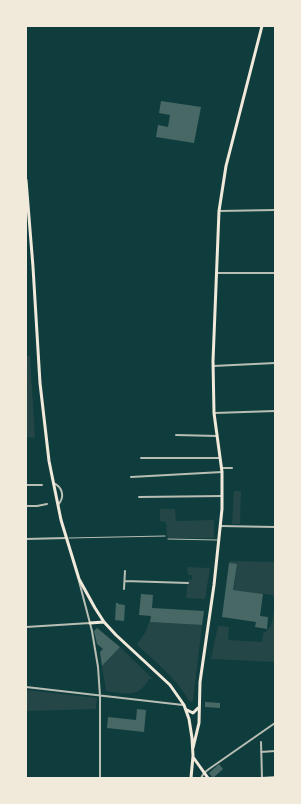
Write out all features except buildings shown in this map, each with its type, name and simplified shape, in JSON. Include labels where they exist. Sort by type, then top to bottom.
[{"type":"main road","points":[[193,748],[197,731],[200,682],[219,540],[222,496],[222,470],[214,413],[213,366],[219,211],[226,166],[262,26]]},
{"type":"main road","points":[[26,180],[40,383],[52,483],[57,506],[79,579],[95,608],[104,622],[116,635],[170,685],[186,709],[191,728],[193,748],[191,778]]},
{"type":"main road","points":[[90,623],[104,622]]},
{"type":"main road","points":[[186,709],[193,713],[199,707]]},
{"type":"main road","points":[[193,756],[208,778]]},
{"type":"street","points":[[219,211],[275,210]]},
{"type":"street","points":[[216,273],[275,273]]},
{"type":"street","points":[[213,366],[275,363]]},
{"type":"street","points":[[214,413],[275,411]]},
{"type":"street","points":[[176,435],[217,436]]},
{"type":"street","points":[[141,458],[220,458]]},
{"type":"street","points":[[131,477],[232,468]]},
{"type":"street","points":[[52,483],[57,485],[62,492],[61,501],[57,506]]},
{"type":"street","points":[[26,485],[42,485]]},
{"type":"street","points":[[139,497],[222,496]]},
{"type":"street","points":[[26,506],[47,504]]},
{"type":"street","points":[[220,526],[275,527]]},
{"type":"street","points":[[26,539],[66,538]]},
{"type":"street","points":[[124,589],[125,571]]},
{"type":"street","points":[[79,579],[90,623],[98,667],[100,696],[100,778]]},
{"type":"street","points":[[125,581],[188,583]]},
{"type":"street","points":[[26,627],[90,623]]},
{"type":"street","points":[[26,687],[184,705]]},
{"type":"street","points":[[201,778],[204,773],[236,749],[275,723]]},
{"type":"street","points":[[261,742],[262,778],[275,777]]},
{"type":"street","points":[[261,752],[275,751]]},
{"type":"lane","points":[[66,538],[165,536]]},
{"type":"lane","points":[[168,538],[219,540]]},
{"type":"shaded area","points":[[26,356],[30,356],[35,438],[26,437]]},
{"type":"shaded area","points":[[234,491],[241,491],[240,524],[232,524]]},
{"type":"shaded area","points":[[160,509],[175,509],[176,521],[214,520],[214,538],[169,538],[167,536],[166,522],[160,521]]},
{"type":"shaded area","points":[[229,561],[275,562],[275,599],[272,595],[233,590],[237,565],[229,563]]},
{"type":"shaded area","points":[[187,567],[210,568],[205,599],[186,598],[188,580],[192,580],[192,575],[188,575]]},
{"type":"shaded area","points":[[275,607],[275,662],[211,659],[218,626],[229,627],[228,640],[262,642],[263,634],[271,625]]},
{"type":"shaded area","points":[[149,622],[202,625],[193,701],[190,702],[173,678],[137,645],[146,631]]},
{"type":"shaded area","points":[[120,647],[153,679],[149,679],[141,690],[130,693],[106,691],[102,666]]},
{"type":"shaded area","points":[[26,690],[97,698],[96,709],[26,711]]}]
